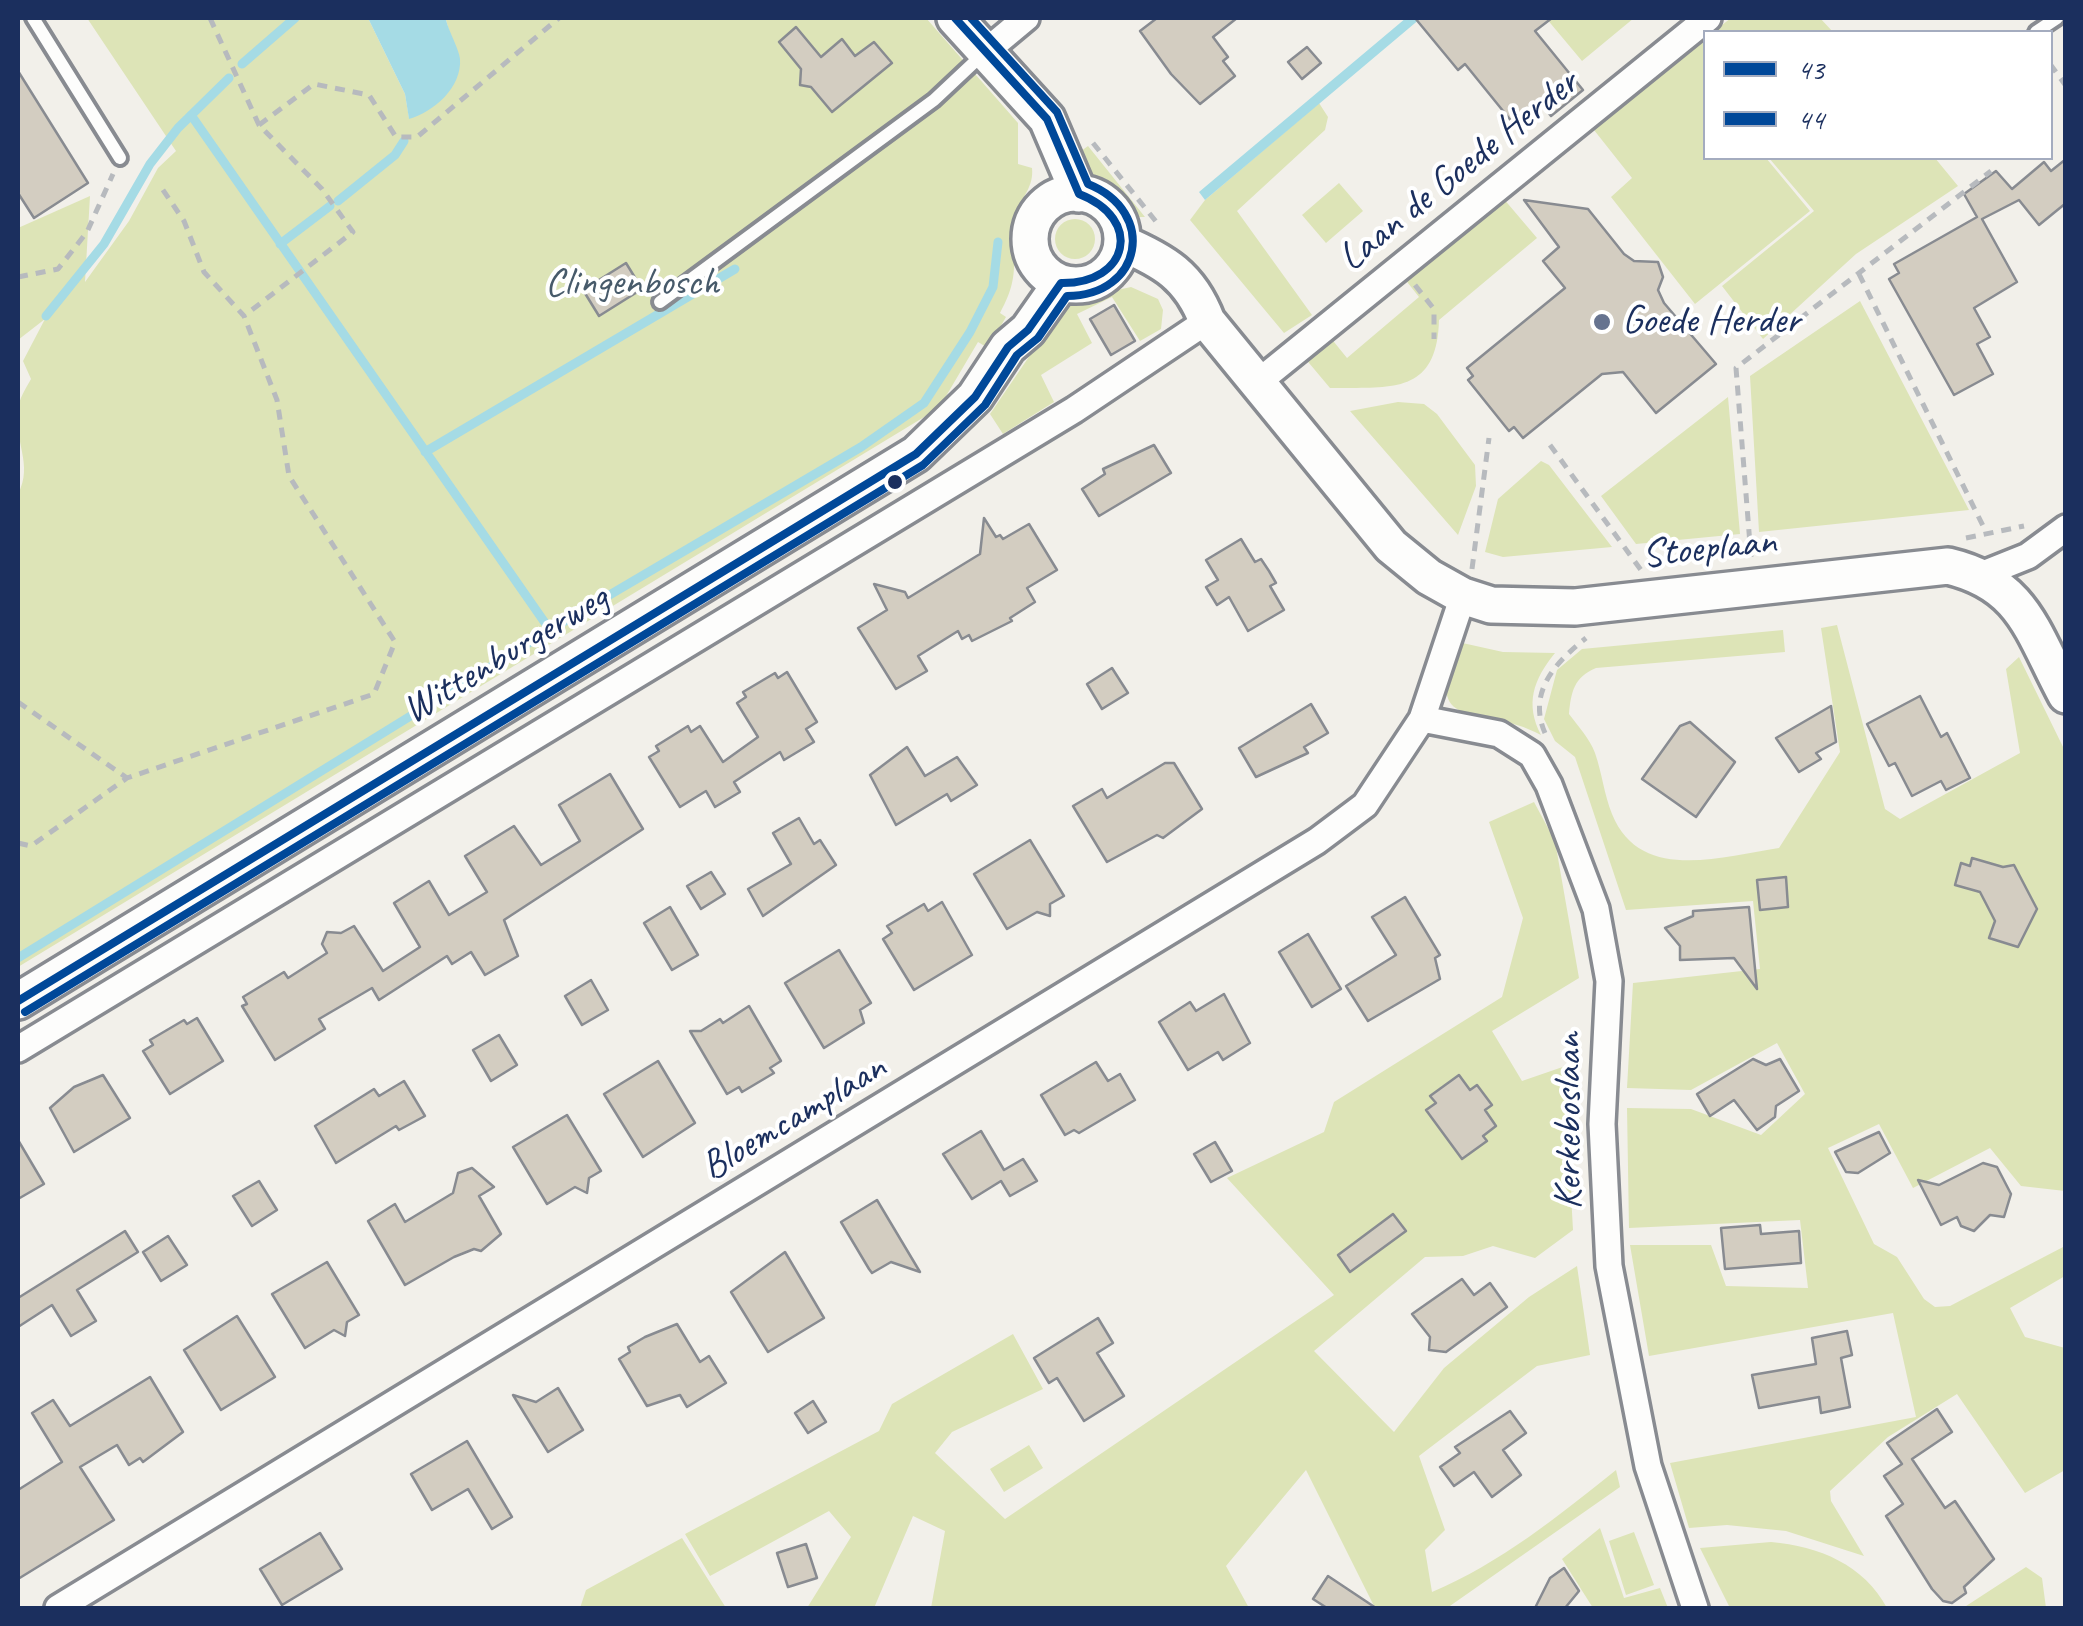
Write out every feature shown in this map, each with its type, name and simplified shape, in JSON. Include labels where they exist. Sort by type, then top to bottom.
[{"type":"street","points":[[955,18],[1047,119],[1065,197]]},
{"type":"street","points":[[984,53],[1026,18]]},
{"type":"street","name":"Laan de Goede Herder","points":[[1257,383],[1708,18]]},
{"type":"street","points":[[1065,197],[1110,209],[1115,257],[1086,284],[1050,276],[1030,248],[1032,226],[1065,197]]},
{"type":"street","name":"Stoeplaan","points":[[1115,257],[1178,304],[1207,320],[1392,546],[1429,577],[1468,583],[1491,605],[1575,608],[1948,566],[1983,574]]},
{"type":"street","name":"Wittenburgerweg","points":[[18,1001],[916,454],[975,397],[1008,347],[1028,330],[1050,276]]},
{"type":"street","name":"Wittenburgerweg","points":[[18,1049],[1074,410],[1207,320]]},
{"type":"street","points":[[2066,528],[2028,556],[1983,574],[2016,600],[2066,695]]},
{"type":"street","name":"Bloemcamplaan","points":[[58,1608],[1318,841],[1365,804],[1422,718],[1468,583]]},
{"type":"street","name":"Kerkeboslaan","points":[[1422,718],[1499,734],[1532,755],[1550,785],[1596,909],[1609,981],[1602,1124],[1609,1266],[1630,1390],[1648,1466],[1695,1608]]},
{"type":"lane","points":[[33,18],[120,158]]},
{"type":"lane","points":[[660,302],[934,100],[984,53]]},
{"type":"path","points":[[259,125],[314,84],[369,95],[396,137],[418,138],[559,18]]},
{"type":"path","points":[[212,20],[259,125],[322,189],[353,232],[244,316]]},
{"type":"path","points":[[1090,140],[1170,237]]},
{"type":"path","points":[[18,278],[58,269],[87,232],[120,158]]},
{"type":"path","points":[[1752,557],[1736,368],[1992,171]]},
{"type":"path","points":[[18,843],[31,846],[127,778],[374,694],[395,642],[288,476],[278,400],[244,316],[204,272],[184,221],[158,184]]},
{"type":"path","points":[[1401,267],[1434,309],[1434,339]]},
{"type":"path","points":[[1859,274],[1987,534]]},
{"type":"path","points":[[1468,583],[1488,438]]},
{"type":"path","points":[[1550,445],[1641,570]]},
{"type":"path","points":[[1550,785],[1551,746],[1540,722],[1543,688],[1550,670],[1590,635]]},
{"type":"path","points":[[18,702],[127,778]]},
{"type":"green space","name":"Clingenbosch","points":[[87,18],[368,18],[405,94],[409,118],[454,48],[446,20],[436,18],[926,18],[1018,123],[1018,164],[1032,168],[1014,227],[1014,271],[1000,313],[1006,317],[988,348],[978,342],[939,408],[18,967],[18,494],[24,462],[17,420],[20,401],[31,379],[23,361],[45,319],[18,340],[18,228],[90,196],[85,282],[129,221],[158,168],[176,151]]},
{"type":"green space","points":[[1546,18],[1634,18],[1582,61]]},
{"type":"green space","points":[[1731,18],[1820,18],[1831,30],[1716,30]]},
{"type":"green space","points":[[1703,40],[1703,160],[1768,160],[1810,211],[1695,304],[1611,197],[1632,178],[1594,130]]},
{"type":"green space","points":[[1319,103],[1328,117],[1325,130],[1237,211],[1312,315],[1284,333],[1190,220],[1205,200]]},
{"type":"green space","points":[[1088,146],[1145,217],[1130,217],[1073,157]]},
{"type":"green space","points":[[1771,160],[1937,160],[1958,186],[1856,254],[1763,339],[1722,286],[1814,211]]},
{"type":"green space","points":[[1339,183],[1363,211],[1326,243],[1302,215]]},
{"type":"green space","points":[[1503,198],[1537,238],[1439,320],[1430,363],[1419,375],[1390,386],[1330,388],[1304,357],[1330,337],[1347,358],[1419,297],[1404,278]]},
{"type":"green space","points":[[1075,219],[1089,225],[1095,239],[1089,253],[1075,259],[1061,253],[1055,239],[1061,225]]},
{"type":"green space","points":[[1131,287],[1158,299],[1163,310],[1161,329],[1140,341],[1112,297],[1077,314],[1092,343],[1041,375],[1054,402],[1003,434],[990,414],[1067,301]]},
{"type":"green space","points":[[1860,301],[1969,510],[1759,532],[1750,376]]},
{"type":"green space","points":[[1728,397],[1740,534],[1636,544],[1601,496]]},
{"type":"green space","points":[[1398,402],[1424,404],[1437,414],[1475,465],[1476,486],[1458,535],[1350,411]]},
{"type":"green space","points":[[1541,461],[1549,465],[1612,547],[1503,557],[1485,552],[1498,499]]},
{"type":"green space","points":[[1837,625],[1885,809],[1900,819],[2020,753],[2006,669],[2019,657],[2065,751],[2065,1191],[2021,1186],[1990,1148],[1913,1188],[1879,1124],[1828,1148],[1874,1244],[1897,1257],[1924,1299],[1935,1307],[1950,1306],[2065,1246],[2065,1276],[2010,1308],[2025,1337],[2065,1348],[2065,1470],[2025,1493],[1957,1394],[1888,1437],[1830,1491],[1831,1501],[1864,1556],[1786,1531],[1727,1525],[1689,1528],[1670,1463],[1916,1417],[1893,1313],[1649,1356],[1630,1245],[1711,1245],[1726,1286],[1808,1288],[1800,1220],[1629,1228],[1627,1108],[1691,1109],[1761,1135],[1805,1094],[1777,1043],[1691,1090],[1627,1088],[1633,983],[1760,969],[1753,901],[1626,910],[1575,757],[1555,741],[1544,719],[1557,670],[1582,649],[1783,630],[1785,652],[1596,668],[1575,686],[1569,714],[1593,748],[1612,814],[1625,836],[1642,850],[1684,860],[1779,848],[1840,752],[1821,628]]},
{"type":"green space","points":[[1458,642],[1503,652],[1555,653],[1534,692],[1533,713],[1541,735],[1462,711],[1451,704],[1446,692],[1448,672]]},
{"type":"green space","points":[[1534,802],[1555,841],[1579,978],[1492,1031],[1522,1081],[1580,1061],[1571,1194],[1573,1230],[1535,1258],[1493,1246],[1463,1256],[1425,1257],[1314,1351],[1394,1432],[1444,1368],[1529,1297],[1577,1266],[1590,1355],[1537,1366],[1419,1456],[1445,1530],[1425,1550],[1432,1592],[1505,1553],[1616,1470],[1620,1487],[1447,1608],[1375,1608],[1306,1470],[1226,1566],[1249,1608],[931,1608],[945,1531],[913,1516],[874,1608],[807,1608],[851,1537],[829,1511],[710,1576],[685,1534],[879,1431],[892,1404],[1013,1334],[1043,1389],[952,1432],[935,1453],[1005,1519],[1334,1295],[1227,1178],[1324,1132],[1334,1102],[1502,997],[1523,918],[1489,822]]},
{"type":"green space","points":[[1029,1445],[1043,1468],[1004,1492],[990,1469]]},
{"type":"green space","points":[[1600,1528],[1624,1598],[1660,1588],[1668,1608],[1593,1608],[1562,1559]]},
{"type":"green space","points":[[1634,1532],[1654,1585],[1626,1595],[1609,1541]]},
{"type":"green space","points":[[682,1538],[726,1608],[580,1608],[586,1590]]},
{"type":"green space","points":[[1771,1542],[1806,1548],[1838,1560],[1866,1580],[1887,1608],[1730,1608],[1700,1548]]},
{"type":"green space","points":[[2026,1567],[2042,1578],[2046,1608],[1963,1608]]},
{"type":"water","points":[[368,18],[446,20],[459,55],[459,69],[445,97],[428,111],[409,119],[405,94]]},
{"type":"water","points":[[1406,18],[1421,18],[1205,200],[1199,192]]},
{"type":"building","points":[[1157,18],[1237,18],[1213,37],[1228,57],[1223,61],[1235,76],[1200,104],[1171,74],[1140,31]]},
{"type":"building","points":[[1415,18],[1552,18],[1535,31],[1583,90],[1551,116],[1538,100],[1512,122],[1465,64],[1458,70]]},
{"type":"building","points":[[796,27],[821,57],[842,39],[855,56],[874,42],[892,63],[832,112],[811,87],[800,85],[801,69],[779,42]]},
{"type":"building","points":[[1307,47],[1321,63],[1302,79],[1288,62]]},
{"type":"building","points":[[18,71],[88,183],[34,218],[18,193]]},
{"type":"building","points":[[2066,159],[2066,203],[2039,225],[2019,200],[1982,219],[2017,282],[1974,308],[1990,337],[1977,344],[1993,374],[1954,395],[1889,279],[1899,273],[1894,264],[1977,217],[1964,194],[1996,171],[2012,189],[2044,162],[2051,171]]},
{"type":"building","name":"Goede Herder","points":[[1524,200],[1588,209],[1624,254],[1634,261],[1658,262],[1663,277],[1658,290],[1664,303],[1716,364],[1656,413],[1623,372],[1602,374],[1523,438],[1514,427],[1509,431],[1468,380],[1473,376],[1467,368],[1565,288],[1543,261],[1559,247]]},
{"type":"building","points":[[626,263],[642,289],[599,316],[583,290]]},
{"type":"building","points":[[1114,305],[1135,341],[1111,355],[1090,319]]},
{"type":"building","points":[[1154,445],[1171,473],[1099,516],[1082,489],[1105,474],[1103,469]]},
{"type":"building","points":[[984,518],[996,537],[1000,535],[1003,539],[1029,524],[1057,570],[1027,588],[1035,602],[1010,618],[1012,621],[972,641],[969,635],[962,639],[958,631],[918,656],[927,671],[896,689],[858,628],[887,610],[874,584],[905,592],[908,598],[980,554]]},
{"type":"building","points":[[1241,539],[1255,562],[1261,559],[1269,571],[1276,583],[1270,586],[1284,610],[1248,631],[1229,597],[1217,605],[1206,587],[1218,580],[1206,560]]},
{"type":"building","points":[[1112,668],[1128,693],[1102,709],[1087,684]]},
{"type":"building","points":[[787,672],[817,722],[806,729],[814,742],[784,760],[780,752],[734,782],[740,792],[715,807],[706,791],[680,807],[649,757],[659,751],[656,746],[688,726],[691,732],[700,726],[723,762],[758,737],[737,703],[746,697],[743,692],[775,673],[778,678]]},
{"type":"building","points":[[1920,696],[1941,737],[1947,733],[1970,778],[1946,790],[1941,781],[1912,796],[1895,763],[1889,766],[1867,724]]},
{"type":"building","points":[[1311,704],[1328,733],[1304,747],[1308,753],[1256,777],[1239,748]]},
{"type":"building","points":[[1831,706],[1836,742],[1816,753],[1821,759],[1799,772],[1776,738]]},
{"type":"building","points":[[1690,722],[1735,762],[1696,817],[1642,779],[1680,726]]},
{"type":"building","points":[[907,747],[925,776],[957,757],[977,785],[951,801],[947,794],[896,825],[870,775]]},
{"type":"building","points":[[1165,763],[1174,763],[1202,809],[1163,838],[1157,835],[1107,862],[1073,806],[1102,789],[1107,798]]},
{"type":"building","points":[[610,774],[643,829],[504,920],[518,956],[485,975],[471,952],[452,964],[447,956],[379,1000],[372,988],[319,1019],[325,1029],[275,1060],[242,1006],[247,1004],[243,997],[284,972],[288,978],[327,953],[322,944],[327,932],[341,933],[354,926],[383,971],[420,947],[394,903],[429,881],[449,915],[487,892],[465,856],[514,826],[541,865],[580,841],[559,805]]},
{"type":"building","points":[[799,818],[814,844],[820,840],[836,865],[763,916],[748,889],[791,864],[773,833]]},
{"type":"building","points":[[1030,840],[1064,896],[1050,904],[1050,916],[1037,912],[1007,929],[974,874]]},
{"type":"building","points":[[1972,858],[2003,867],[2014,865],[2037,909],[2018,947],[1989,938],[1995,921],[1980,892],[1955,885],[1961,863],[1970,866]]},
{"type":"building","points":[[711,872],[725,894],[701,909],[687,886]]},
{"type":"building","points":[[1786,877],[1788,907],[1760,910],[1757,880]]},
{"type":"building","points":[[1405,897],[1440,955],[1435,958],[1440,979],[1368,1021],[1346,986],[1396,955],[1372,917]]},
{"type":"building","points":[[942,902],[972,955],[914,990],[883,939],[892,933],[887,926],[924,904],[928,911]]},
{"type":"building","points":[[670,907],[698,955],[672,970],[644,923]]},
{"type":"building","points":[[1749,907],[1757,989],[1734,958],[1680,960],[1680,946],[1665,928],[1693,916],[1693,911]]},
{"type":"building","points":[[1308,934],[1341,989],[1312,1007],[1279,952]]},
{"type":"building","points":[[839,950],[871,1003],[860,1010],[864,1023],[824,1048],[785,983]]},
{"type":"building","points":[[591,980],[608,1010],[582,1025],[565,996]]},
{"type":"building","points":[[1224,994],[1250,1043],[1223,1060],[1218,1052],[1188,1070],[1159,1022],[1190,1002],[1196,1011]]},
{"type":"building","points":[[749,1006],[781,1061],[770,1068],[774,1073],[742,1092],[739,1087],[727,1094],[690,1031],[701,1031],[720,1019],[723,1023]]},
{"type":"building","points":[[197,1018],[223,1061],[170,1094],[143,1051],[153,1045],[150,1040],[184,1020],[187,1024]]},
{"type":"building","points":[[499,1035],[517,1065],[491,1081],[473,1050]]},
{"type":"building","points":[[1753,1059],[1766,1065],[1780,1059],[1799,1091],[1776,1106],[1775,1117],[1757,1130],[1734,1100],[1710,1116],[1697,1094]]},
{"type":"building","points":[[658,1061],[695,1123],[643,1157],[604,1094]]},
{"type":"building","points":[[1096,1062],[1108,1081],[1120,1074],[1135,1100],[1079,1133],[1074,1130],[1065,1135],[1041,1095]]},
{"type":"building","points":[[103,1075],[130,1118],[74,1152],[50,1108],[74,1087]]},
{"type":"building","points":[[1459,1075],[1470,1090],[1477,1085],[1492,1105],[1485,1110],[1496,1126],[1483,1136],[1487,1141],[1462,1159],[1426,1110],[1436,1103],[1430,1096]]},
{"type":"building","points":[[404,1081],[425,1116],[399,1130],[396,1126],[336,1163],[315,1126],[374,1089],[379,1096]]},
{"type":"building","points":[[567,1115],[601,1171],[589,1178],[587,1193],[575,1187],[547,1204],[513,1147]]},
{"type":"building","points":[[981,1131],[1004,1170],[1023,1159],[1037,1181],[1010,1196],[1001,1181],[972,1199],[943,1154]]},
{"type":"building","points":[[1879,1132],[1890,1153],[1858,1173],[1846,1172],[1835,1152]]},
{"type":"building","points":[[18,1140],[44,1184],[18,1199]]},
{"type":"building","points":[[1215,1142],[1232,1171],[1211,1182],[1194,1154]]},
{"type":"building","points":[[1983,1163],[1997,1167],[2011,1194],[2004,1217],[1990,1215],[1974,1231],[1961,1226],[1957,1217],[1941,1225],[1918,1180],[1939,1185]]},
{"type":"building","points":[[472,1168],[494,1187],[479,1196],[501,1234],[481,1251],[474,1249],[454,1257],[405,1285],[368,1221],[395,1204],[405,1222],[453,1193],[458,1173]]},
{"type":"building","points":[[259,1181],[277,1210],[252,1226],[233,1196]]},
{"type":"building","points":[[877,1200],[920,1272],[891,1262],[872,1273],[869,1269],[841,1222]]},
{"type":"building","points":[[1393,1214],[1406,1231],[1350,1272],[1338,1255]]},
{"type":"building","points":[[1760,1225],[1761,1234],[1799,1231],[1801,1263],[1725,1269],[1721,1228]]},
{"type":"building","points":[[125,1231],[138,1252],[77,1290],[96,1321],[71,1336],[52,1305],[18,1327],[18,1298]]},
{"type":"building","points":[[168,1236],[187,1265],[161,1281],[143,1252]]},
{"type":"building","points":[[785,1252],[824,1318],[768,1352],[731,1292]]},
{"type":"building","points":[[327,1262],[359,1315],[347,1322],[345,1336],[334,1330],[305,1348],[272,1294]]},
{"type":"building","points":[[1462,1279],[1474,1295],[1490,1283],[1507,1307],[1446,1352],[1429,1350],[1430,1337],[1412,1314]]},
{"type":"building","points":[[237,1316],[275,1377],[221,1410],[184,1350]]},
{"type":"building","points":[[1098,1318],[1113,1343],[1097,1353],[1124,1396],[1084,1421],[1057,1378],[1049,1383],[1034,1358]]},
{"type":"building","points":[[677,1324],[700,1362],[709,1356],[726,1383],[687,1407],[680,1395],[647,1406],[619,1359],[630,1352],[628,1347]]},
{"type":"building","points":[[1847,1331],[1852,1355],[1841,1358],[1850,1407],[1821,1413],[1819,1397],[1759,1408],[1752,1375],[1816,1364],[1812,1338]]},
{"type":"building","points":[[150,1377],[183,1432],[143,1462],[140,1458],[129,1465],[117,1445],[80,1467],[114,1520],[18,1579],[18,1490],[62,1462],[32,1413],[53,1400],[70,1426]]},
{"type":"building","points":[[558,1388],[583,1430],[548,1452],[513,1395],[536,1402]]},
{"type":"building","points":[[813,1401],[826,1422],[808,1433],[795,1413]]},
{"type":"building","points":[[1937,1409],[1952,1432],[1912,1459],[1945,1508],[1955,1501],[1994,1559],[1964,1587],[1966,1593],[1952,1603],[1943,1601],[1932,1589],[1886,1516],[1903,1504],[1884,1476],[1902,1464],[1887,1443]]},
{"type":"building","points":[[1510,1411],[1526,1433],[1503,1450],[1521,1475],[1492,1497],[1474,1472],[1454,1486],[1440,1467],[1460,1453],[1455,1447]]},
{"type":"building","points":[[467,1441],[512,1517],[492,1529],[468,1489],[432,1510],[411,1474]]},
{"type":"building","points":[[320,1533],[342,1569],[282,1605],[260,1569]]},
{"type":"building","points":[[806,1544],[817,1578],[788,1587],[777,1553]]},
{"type":"building","points":[[1564,1568],[1579,1591],[1565,1608],[1535,1608],[1550,1578]]},
{"type":"building","points":[[1328,1576],[1376,1608],[1327,1608],[1313,1599]]},
{"type":"waterway","points":[[242,64],[295,18]]},
{"type":"waterway","points":[[46,316],[104,244],[150,164],[178,128],[229,78]]},
{"type":"waterway","points":[[191,115],[550,630]]},
{"type":"waterway","points":[[338,201],[395,155],[404,141]]},
{"type":"waterway","points":[[280,244],[330,206]]},
{"type":"waterway","points":[[18,958],[550,630],[861,447],[924,403],[970,332],[993,287],[998,242]]},
{"type":"waterway","points":[[425,452],[735,269]]},
{"type":"transit line","name":"43","points":[[18,1001],[916,454],[975,397],[1008,347],[1028,330],[1061,283],[1102,273],[1114,262],[1120,248],[1120,233],[1113,219],[1100,205],[1079,194],[1047,119],[955,18]]},
{"type":"transit line","name":"44","points":[[25,1012],[923,465],[985,405],[1017,355],[1038,338],[1067,296],[1092,292],[1112,282],[1125,268],[1132,250],[1132,232],[1125,213],[1110,197],[1088,184],[1057,112],[971,18]]},
{"type":"place","name":"Goede Herder","points":[[1602,322]]}]
